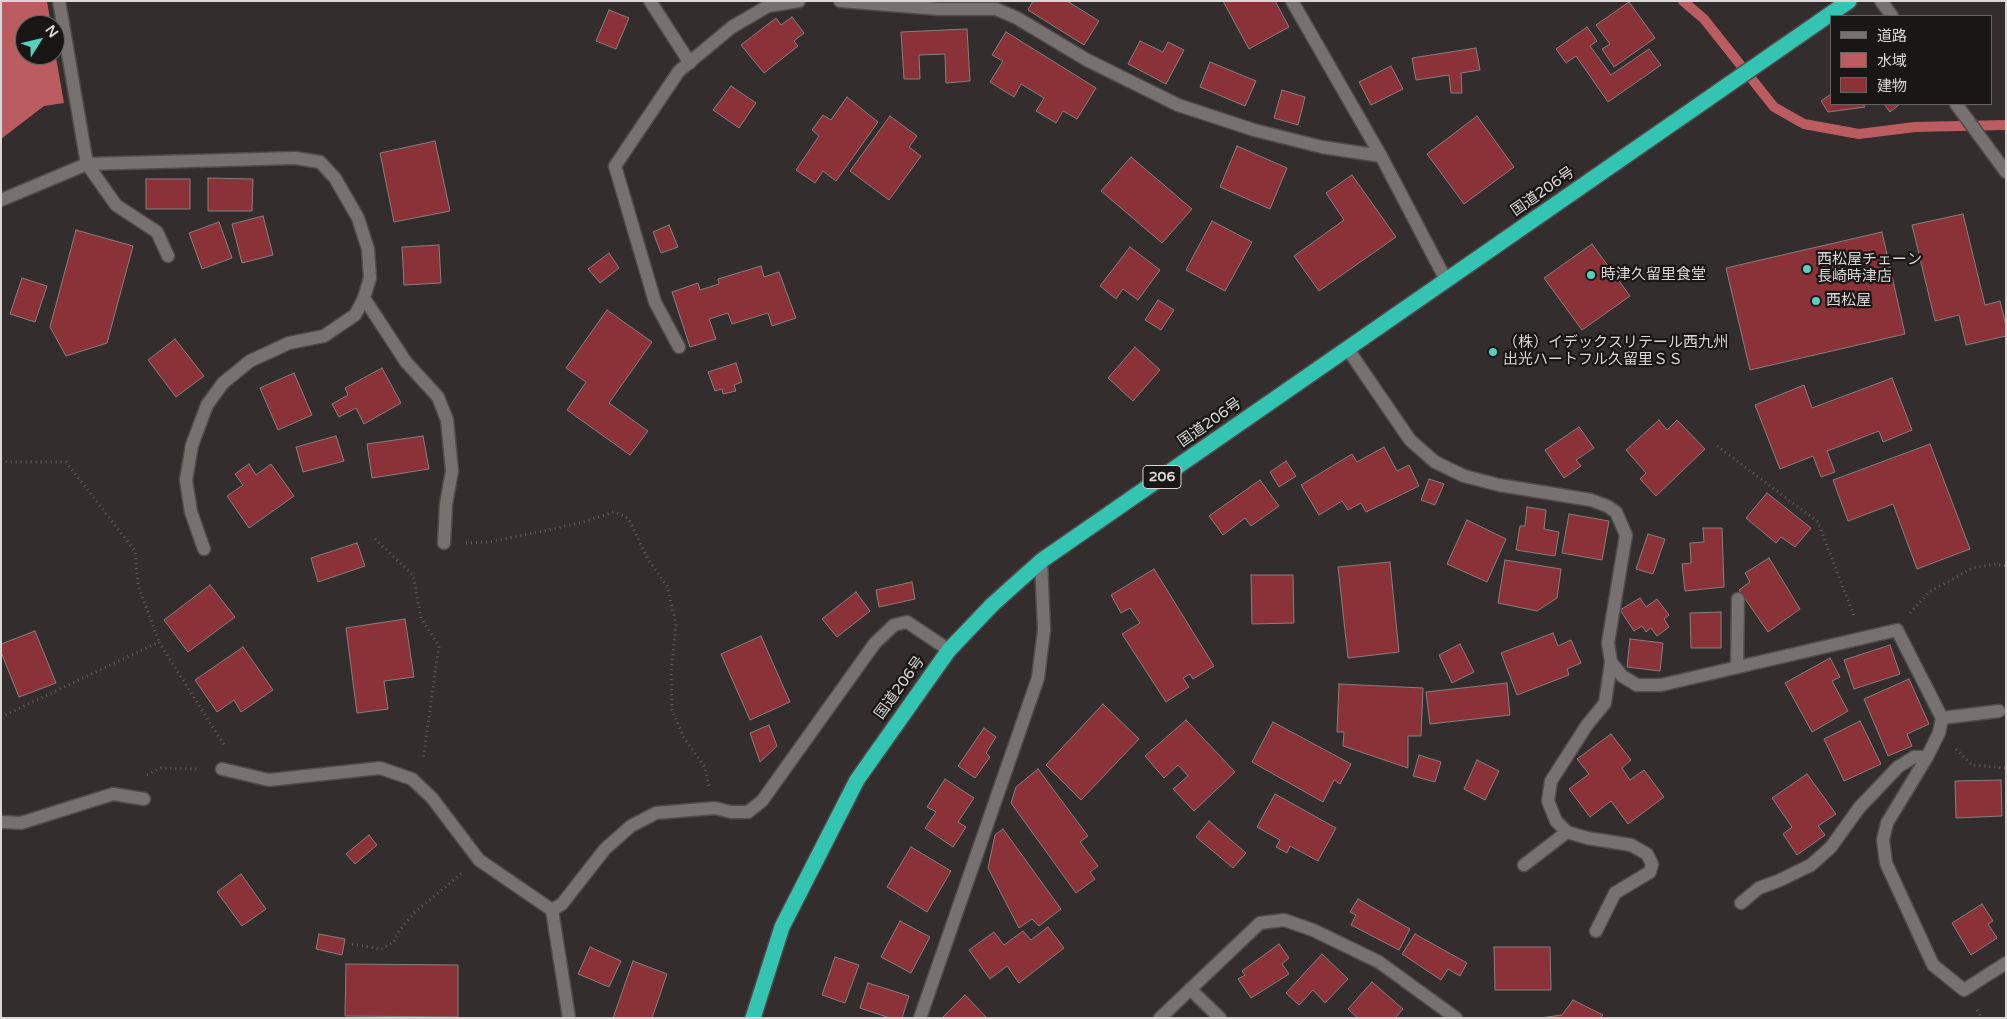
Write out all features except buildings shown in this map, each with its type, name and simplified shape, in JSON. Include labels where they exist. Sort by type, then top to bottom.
[{"type":"highway","name":"国道206号","points":[[753,1018],[782,927],[857,780],[950,650],[993,604],[1041,561],[1849,1]]},
{"type":"street","points":[[59,1],[88,164],[116,204],[157,232],[168,256]]},
{"type":"street","points":[[650,1],[690,63]]},
{"type":"street","points":[[680,347],[655,302],[615,166],[679,71],[732,27],[768,6],[799,1]]},
{"type":"street","points":[[840,1],[940,9],[996,9],[1017,18],[1087,60],[1178,105],[1254,130],[1314,145],[1381,156]]},
{"type":"street","points":[[1292,1],[1381,156],[1446,280]]},
{"type":"street","points":[[1881,1],[1891,15]]},
{"type":"street","points":[[1957,105],[2006,172]]},
{"type":"street","points":[[1,200],[88,164],[295,158],[320,162],[335,178],[358,218],[368,249],[370,278],[364,298],[355,314],[324,336],[289,343],[250,361],[223,383],[206,405],[192,445],[186,480],[191,512],[204,549]]},
{"type":"street","points":[[364,298],[406,362],[438,397],[447,420],[452,471],[446,504],[444,543]]},
{"type":"street","points":[[1348,348],[1410,440],[1434,462],[1464,476],[1499,485],[1592,500],[1616,512],[1626,535],[1608,643],[1611,662],[1605,703],[1586,725],[1551,781],[1548,801],[1556,821],[1567,832],[1587,838],[1631,845],[1647,854],[1652,864],[1650,872],[1615,893],[1596,932]]},
{"type":"street","points":[[920,1018],[1038,678],[1044,630],[1041,561]]},
{"type":"street","points":[[1738,599],[1738,667]]},
{"type":"street","points":[[552,910],[562,904],[605,849],[630,826],[656,813],[715,808],[732,812],[748,812],[762,801],[875,644],[894,625],[907,622],[950,650]]},
{"type":"street","points":[[1611,662],[1622,676],[1637,685],[1661,686],[1897,630],[1942,718],[1939,733],[1927,757],[1887,823],[1883,840],[1886,863],[1933,965],[1964,990],[2006,964]]},
{"type":"street","points":[[1942,718],[1999,710]]},
{"type":"street","points":[[1741,903],[1759,888],[1778,882],[1811,865],[1831,847],[1859,808],[1898,767],[1914,757],[1927,757]]},
{"type":"street","points":[[222,769],[269,780],[380,768],[412,779],[432,798],[478,860],[552,910],[569,1018]]},
{"type":"street","points":[[1,822],[21,823],[113,794],[144,799]]},
{"type":"street","points":[[1524,865],[1567,832]]},
{"type":"street","points":[[1160,1018],[1260,923],[1284,920],[1313,930],[1378,962],[1456,1018]]},
{"type":"street","points":[[1190,990],[1220,1018]]},
{"type":"path","points":[[1716,446],[1818,522],[1862,638]]},
{"type":"path","points":[[1,460],[7,462],[66,462],[135,551],[138,584],[159,642],[233,759],[238,773]]},
{"type":"path","points":[[444,543],[489,542],[584,522],[614,512],[628,518],[649,561],[667,586],[676,624],[671,676],[672,710],[684,738],[706,768],[715,808]]},
{"type":"path","points":[[375,539],[412,575],[420,618],[439,646],[420,786]]},
{"type":"path","points":[[1897,630],[1917,603],[1945,582],[1973,568],[1995,564],[2006,566]]},
{"type":"path","points":[[1,717],[159,642]]},
{"type":"path","points":[[1939,733],[1972,765],[2006,768]]},
{"type":"path","points":[[113,794],[161,768],[222,769]]},
{"type":"path","points":[[352,944],[381,949],[394,942],[399,931],[414,913],[478,860]]},
{"type":"water","points":[[1,1],[47,1],[49,15],[15,15],[15,65],[57,65],[64,103],[44,106],[1,139]]},
{"type":"waterway","points":[[1683,1],[1704,19],[1774,107],[1804,124],[1859,134],[1915,127],[2006,125]]},
{"type":"place","name":"西松屋チェーン 長崎時津店","points":[[1807,269]]},
{"type":"place","name":"時津久留里食堂","points":[[1591,275]]},
{"type":"place","name":"西松屋","points":[[1816,301]]},
{"type":"place","name":"（株）イデックスリテール西九州 出光ハートフル久留里ＳＳ","points":[[1493,352]]}]
